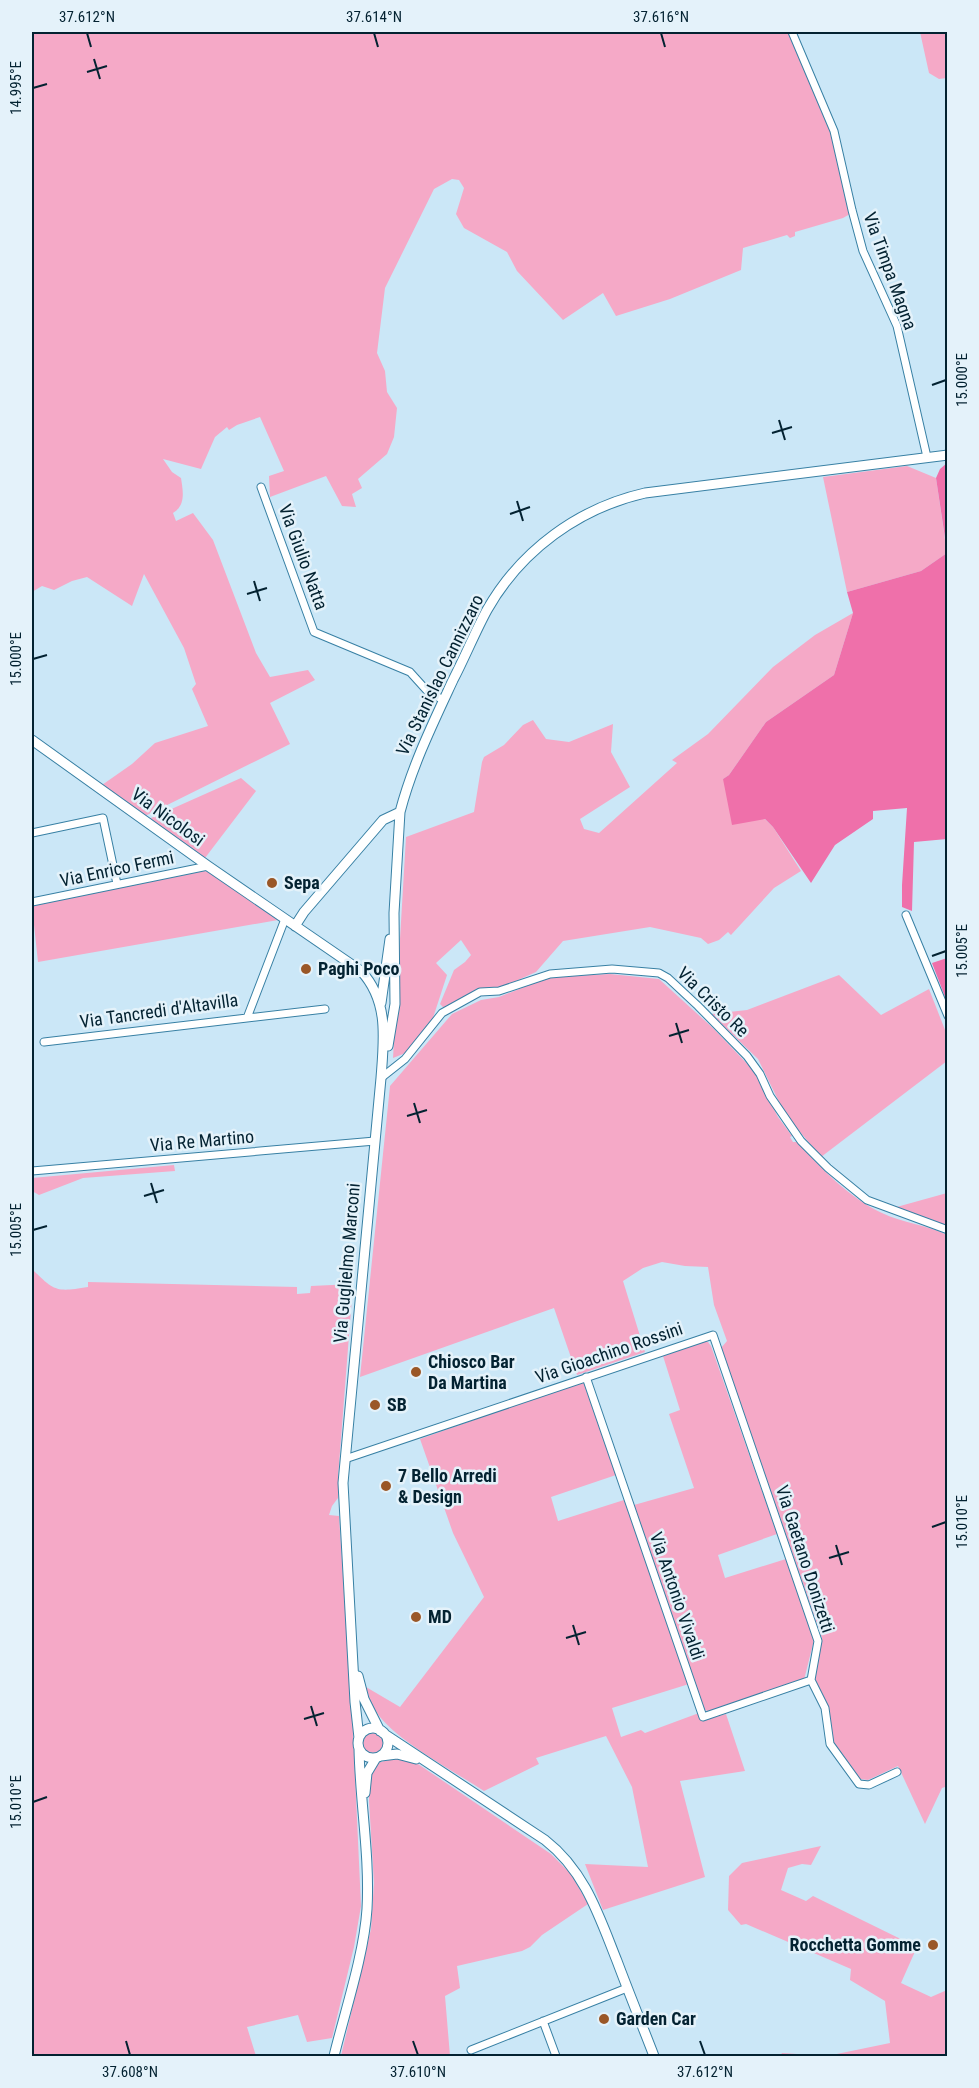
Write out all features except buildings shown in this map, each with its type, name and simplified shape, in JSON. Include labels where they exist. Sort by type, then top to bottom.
[{"type":"main road","name":"Via Stanislao Cannizzaro","points":[[394,913],[399,812],[408,781],[488,609],[502,587],[529,555],[545,541],[587,513],[626,497],[671,488],[948,455]]},
{"type":"main road","name":"Via Nicolosi","points":[[32,740],[295,926]]},
{"type":"main road","points":[[295,926],[304,912],[383,820],[399,812]]},
{"type":"main road","points":[[381,1006],[394,913]]},
{"type":"main road","points":[[381,1078],[395,1004],[394,913]]},
{"type":"main road","name":"Via Guglielmo Marconi","points":[[295,926],[360,971],[370,981],[381,1006],[384,1035],[343,1483],[353,1644]]},
{"type":"main road","points":[[353,1644],[364,1699],[387,1744],[367,1773],[364,1816]]},
{"type":"main road","points":[[334,2056],[365,1928],[367,1886],[353,1644]]},
{"type":"main road","points":[[359,1738],[369,1729],[382,1732],[545,1840],[567,1859],[591,1895],[654,2056]]},
{"type":"main road","points":[[359,1749],[365,1756],[405,1756],[426,1763]]},
{"type":"street","name":"Via Timpa Magna","points":[[792,32],[834,131],[863,251],[897,326],[927,457]]},
{"type":"street","name":"Via Giulio Natta","points":[[261,487],[314,632],[410,672],[429,693],[444,700]]},
{"type":"street","points":[[32,833],[103,818],[117,884]]},
{"type":"street","name":"Via Enrico Fermi","points":[[32,902],[208,866]]},
{"type":"street","points":[[906,915],[948,1016]]},
{"type":"street","name":"Via Tancredi d'Altavilla","points":[[44,1042],[247,1018],[285,919]]},
{"type":"street","name":"Via Cristo Re","points":[[381,1078],[405,1059],[442,1013],[480,992],[499,992],[550,974],[612,969],[659,973],[668,978],[698,1006],[747,1056],[760,1074],[770,1096],[801,1141],[828,1168],[867,1200],[948,1230]]},
{"type":"street","points":[[247,1018],[325,1009]]},
{"type":"street","name":"Via Re Martino","points":[[32,1171],[375,1141]]},
{"type":"street","name":"Via Gioachino Rossini","points":[[345,1458],[713,1335]]},
{"type":"street","name":"Via Gaetano Donizetti","points":[[713,1335],[818,1641],[811,1680]]},
{"type":"street","name":"Via Antonio Vivaldi","points":[[586,1377],[703,1718],[811,1680]]},
{"type":"street","points":[[811,1680],[825,1708],[830,1744],[859,1784],[869,1785],[897,1772]]},
{"type":"street","points":[[471,2050],[627,1988]]},
{"type":"street","points":[[543,2020],[556,2056]]},
{"type":"shaded area","points":[[32,32],[790,32],[832,132],[850,214],[795,232],[795,236],[790,238],[787,235],[743,248],[741,270],[670,299],[616,316],[603,293],[563,320],[517,271],[507,252],[464,228],[456,214],[464,188],[459,180],[452,179],[434,189],[385,288],[377,353],[385,371],[387,392],[397,408],[394,437],[387,454],[358,479],[362,488],[352,494],[356,507],[342,506],[326,476],[270,497],[269,476],[284,471],[260,417],[229,430],[227,427],[215,437],[201,469],[163,459],[172,472],[181,478],[182,502],[173,513],[176,521],[193,513],[213,540],[256,653],[270,677],[308,670],[315,680],[270,703],[290,744],[145,816],[102,785],[132,764],[155,743],[208,726],[192,689],[196,684],[184,648],[144,574],[132,606],[87,577],[54,590],[42,586],[32,592]]},
{"type":"shaded area","points":[[920,32],[947,32],[947,78],[939,79],[929,73]]},
{"type":"shaded area","points":[[947,463],[947,551],[936,478],[940,469]]},
{"type":"shaded area","points":[[907,466],[936,478],[947,553],[921,571],[847,592],[823,477]]},
{"type":"shaded area","points":[[947,553],[947,839],[914,842],[912,911],[902,907],[907,808],[873,811],[873,819],[835,845],[811,883],[773,827],[765,819],[732,825],[723,779],[729,775],[766,722],[834,675],[853,613],[847,592],[921,571]]},
{"type":"shaded area","points":[[853,613],[834,675],[766,722],[729,775],[723,779],[773,827],[801,871],[774,888],[731,935],[728,932],[719,940],[708,944],[701,938],[650,927],[563,941],[536,972],[498,989],[478,988],[445,1009],[440,1004],[454,970],[471,955],[461,940],[436,963],[447,975],[432,1021],[408,1052],[393,1058],[406,837],[474,812],[484,757],[504,745],[523,725],[533,720],[546,739],[569,742],[613,724],[611,752],[630,787],[580,819],[584,829],[599,833],[677,763],[672,760],[708,734],[773,667],[815,635]]},
{"type":"shaded area","points":[[241,778],[256,791],[205,858],[149,819]]},
{"type":"shaded area","points":[[204,871],[209,872],[278,920],[38,962],[32,906]]},
{"type":"shaded area","points":[[948,958],[947,1002],[932,963]]},
{"type":"shaded area","points":[[610,974],[659,979],[714,1029],[754,1071],[778,1117],[792,1136],[790,1137],[793,1142],[797,1142],[847,1191],[882,1213],[947,1235],[948,1786],[942,1788],[925,1824],[898,1766],[868,1780],[860,1779],[833,1742],[827,1706],[814,1678],[822,1638],[721,1348],[727,1341],[714,1305],[708,1267],[662,1262],[643,1268],[623,1281],[645,1352],[577,1375],[554,1308],[360,1377],[390,1086],[452,1014],[481,1000],[499,997],[549,977]]},
{"type":"shaded area","points":[[839,975],[881,1015],[929,989],[947,1035],[947,1061],[821,1157],[785,1114],[758,1059],[711,1014],[747,1010]]},
{"type":"shaded area","points":[[174,1165],[175,1171],[83,1178],[39,1195],[32,1191],[32,1178]]},
{"type":"shaded area","points":[[947,1193],[947,1227],[931,1219],[893,1208]]},
{"type":"shaded area","points":[[32,1269],[46,1282],[63,1290],[88,1287],[88,1282],[297,1287],[297,1294],[310,1293],[311,1286],[353,1284],[338,1498],[329,1515],[339,1516],[353,1731],[361,1906],[354,1947],[332,2038],[307,2042],[298,2015],[247,2027],[256,2056],[32,2056]]},
{"type":"shaded area","points":[[708,1342],[711,1346],[777,1534],[718,1555],[725,1578],[786,1559],[814,1640],[804,1680],[710,1712],[702,1705],[634,1505],[694,1488],[669,1414],[680,1410],[663,1356]]},
{"type":"shaded area","points":[[583,1381],[616,1475],[551,1497],[558,1521],[624,1500],[689,1684],[612,1708],[621,1737],[641,1730],[645,1733],[699,1713],[701,1721],[726,1714],[745,1771],[680,1781],[705,1877],[603,1910],[585,1864],[648,1867],[632,1787],[606,1736],[536,1758],[539,1764],[484,1791],[414,1747],[389,1727],[375,1710],[366,1687],[400,1707],[484,1597],[453,1533],[420,1439]]},
{"type":"shaded area","points":[[373,1733],[380,1736],[383,1743],[380,1750],[373,1753],[366,1750],[363,1743],[366,1736]]},
{"type":"shaded area","points":[[396,1758],[418,1764],[551,1854],[571,1874],[588,1904],[522,1951],[457,1966],[460,1988],[445,1996],[450,2056],[341,2056],[371,1929],[374,1883],[369,1776],[377,1763]]},
{"type":"shaded area","points":[[821,1846],[811,1865],[802,1864],[788,1868],[781,1890],[806,1901],[813,1896],[917,1947],[901,1983],[931,1997],[947,1990],[947,2056],[827,2056],[890,2043],[885,2001],[850,1980],[851,1969],[746,1924],[741,1925],[728,1910],[729,1876],[742,1863]]},
{"type":"shaded area","points":[[782,2053],[827,2056],[780,2056]]},
{"type":"place","name":"Sepa","points":[[272,883]]},
{"type":"place","name":"Paghi Poco","points":[[306,969]]},
{"type":"place","name":"Chiosco Bar Da Martina","points":[[416,1372]]},
{"type":"place","name":"SB","points":[[375,1405]]},
{"type":"place","name":"7 Bello Arredi & Design","points":[[386,1486]]},
{"type":"place","name":"MD","points":[[416,1617]]},
{"type":"place","name":"Rocchetta Gomme","points":[[933,1945]]},
{"type":"place","name":"Garden Car","points":[[604,2019]]}]
